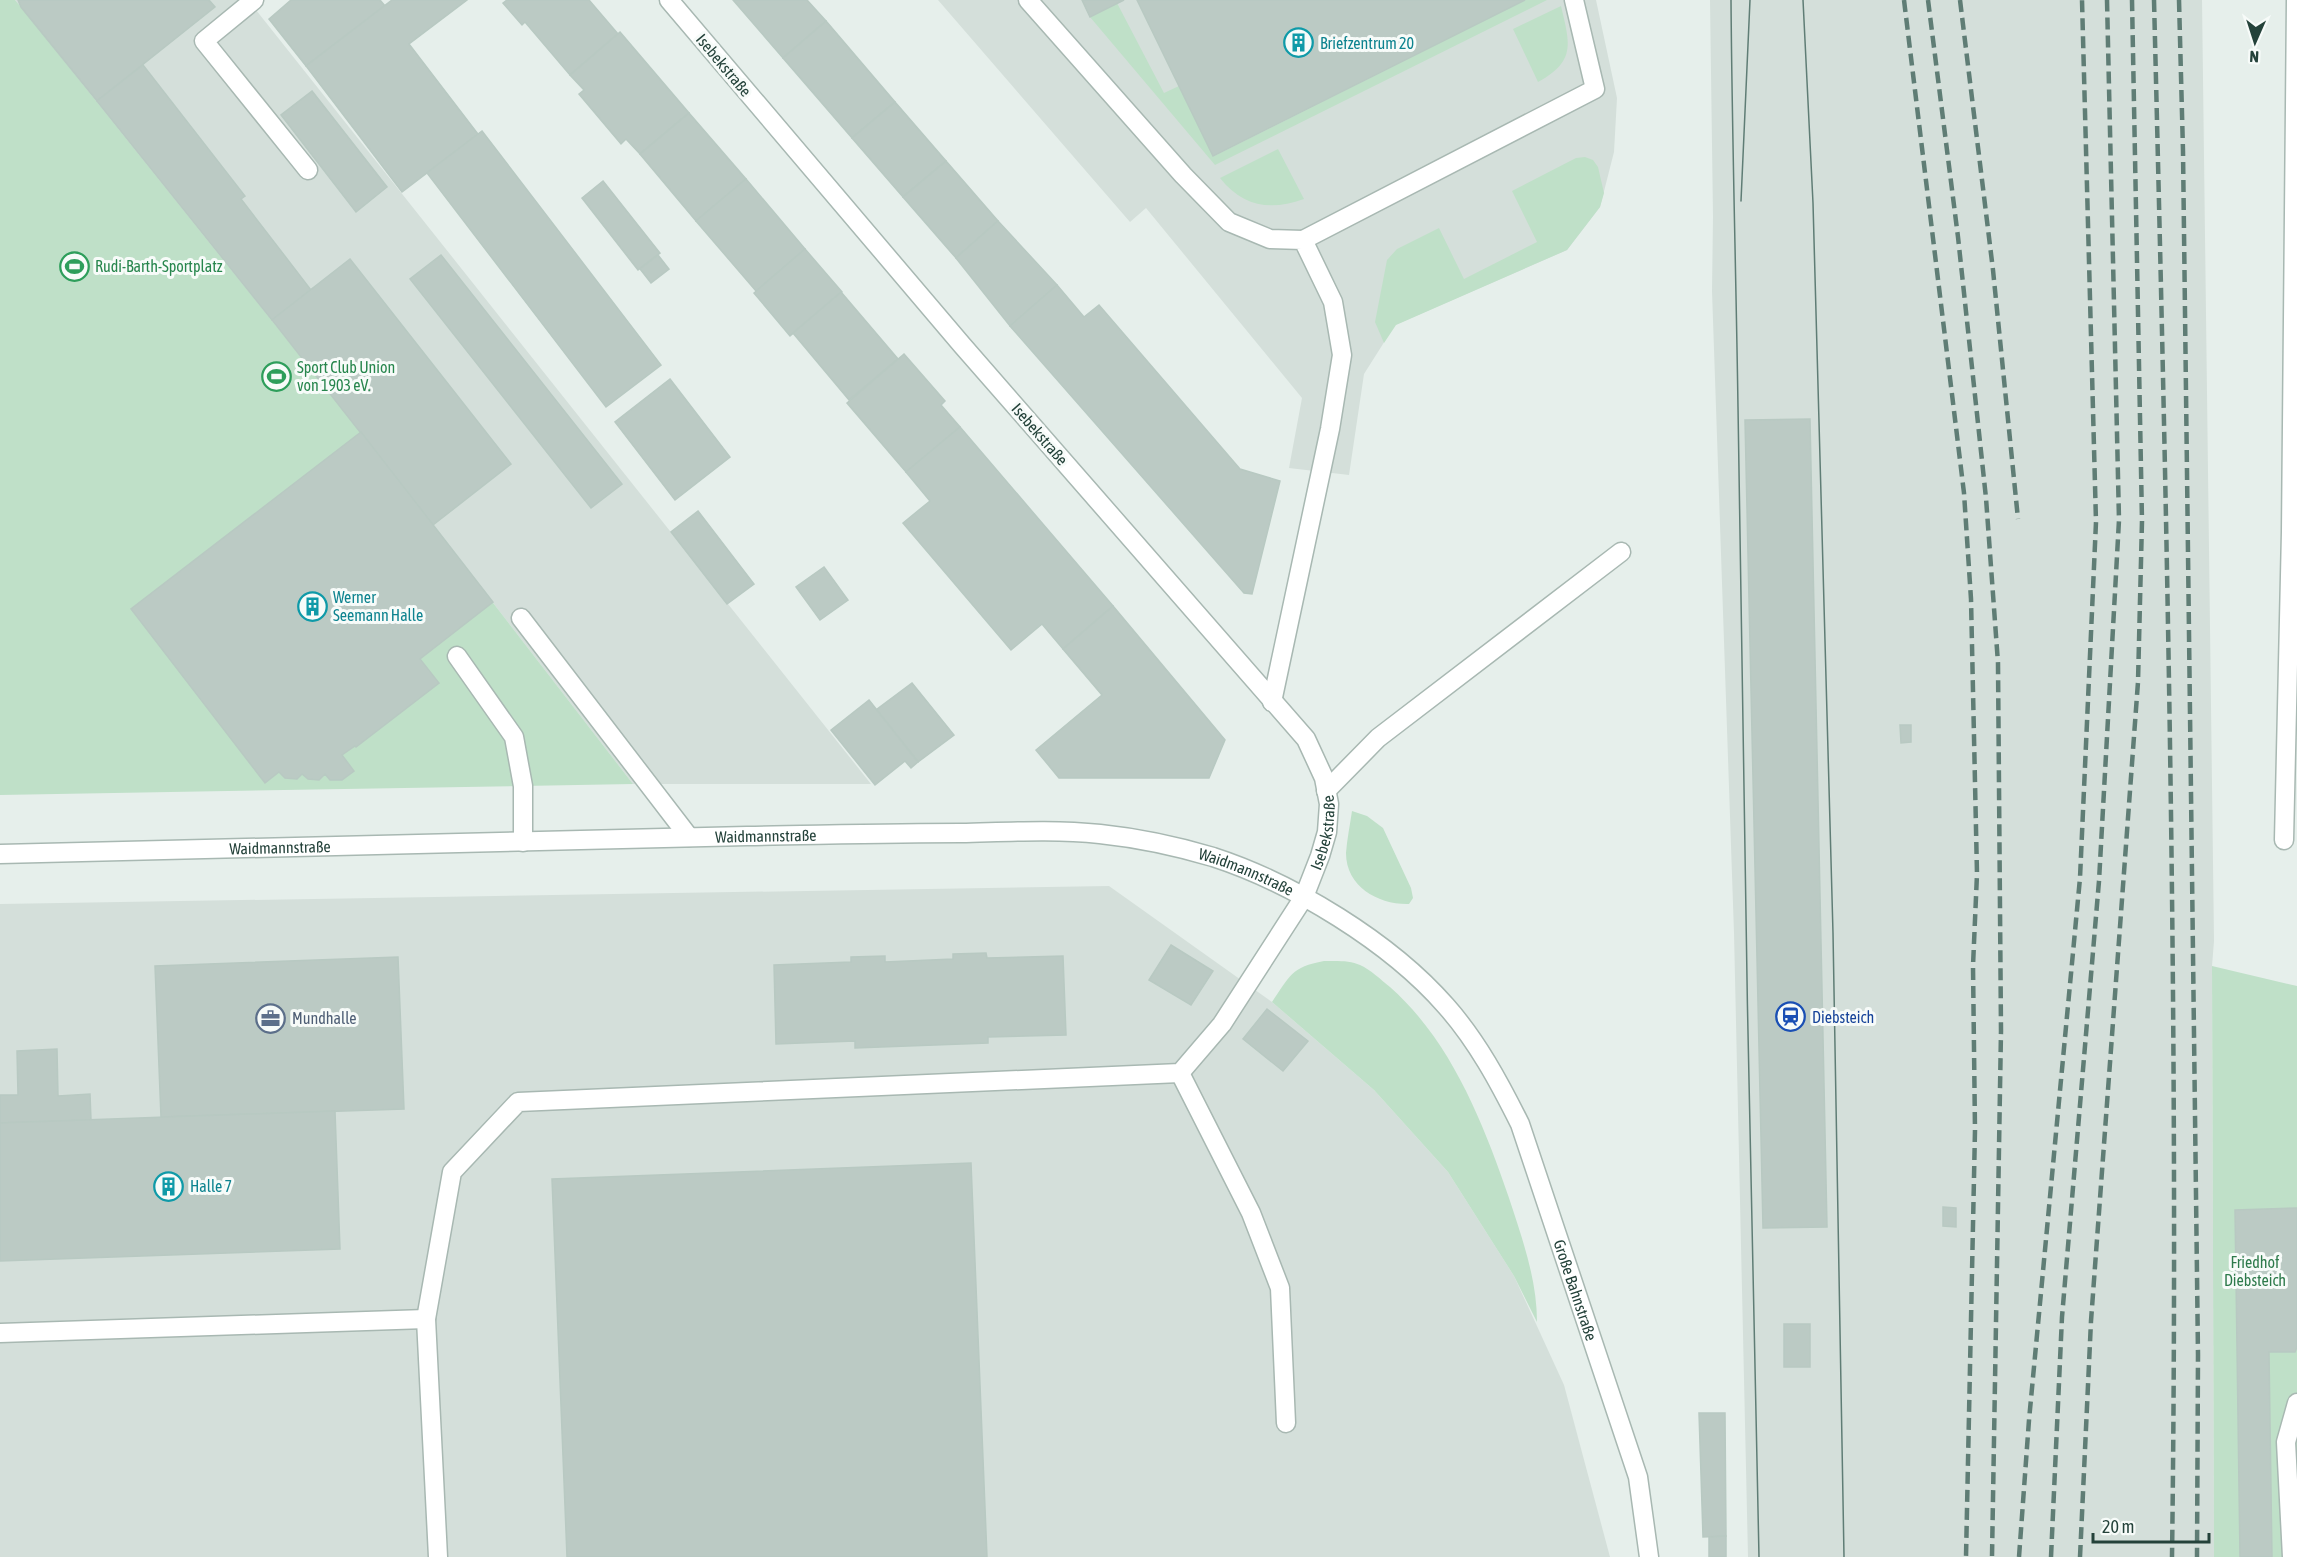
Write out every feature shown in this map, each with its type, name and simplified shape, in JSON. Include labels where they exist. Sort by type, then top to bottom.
[{"type":"street","points":[[254,0],[204,41],[308,170]]},
{"type":"street","name":"Isebekstraße","points":[[669,0],[962,345],[1306,739],[1324,778],[1329,804],[1327,832],[1304,897],[1222,1024],[1180,1073]]},
{"type":"street","points":[[1028,0],[1183,175],[1229,222],[1270,239],[1304,240],[1595,89],[1574,0]]},
{"type":"street","points":[[2284,840],[2291,543],[2296,0]]},
{"type":"street","points":[[1272,702],[1330,429],[1342,354],[1333,302],[1304,240]]},
{"type":"street","points":[[1326,791],[1378,738],[1621,552]]},
{"type":"street","points":[[521,618],[689,837]]},
{"type":"street","points":[[457,656],[513,737],[523,786],[523,842]]},
{"type":"street","name":"Waidmannstraße","points":[[0,854],[689,837],[1098,833],[1178,847],[1217,859],[1260,875],[1304,897],[1392,955],[1446,1006],[1469,1035]]},
{"type":"street","name":"Große Bahnstraße","points":[[1469,1035],[1498,1080],[1520,1124],[1638,1477],[1649,1557]]},
{"type":"street","points":[[438,1557],[426,1319],[452,1172],[518,1102],[1180,1073],[1251,1213],[1280,1288],[1286,1423]]},
{"type":"street","points":[[0,1333],[426,1319]]},
{"type":"street","points":[[2292,1557],[2286,1442],[2297,1403]]},
{"type":"shaded area","points":[[15,0],[248,0],[871,784],[633,784],[361,432]]},
{"type":"shaded area","points":[[938,0],[1596,0],[1617,98],[1614,152],[1600,207],[1567,250],[1395,325],[1364,374],[1349,475],[1289,468],[1302,398],[1146,208],[1130,222]]},
{"type":"shaded area","points":[[1710,0],[2202,0],[2214,941],[2212,966],[2214,1557],[1748,1557],[1734,933],[1712,291]]},
{"type":"shaded area","points":[[1109,886],[1272,1002],[1374,1090],[1448,1172],[1514,1276],[1564,1385],[1610,1557],[0,1557],[0,904]]},
{"type":"green space","name":"Sport Club Union von 1903 eV.","points":[[0,0],[15,0],[21,7],[361,432],[633,784],[0,795]]},
{"type":"green space","points":[[1525,0],[1547,0],[1215,165],[1090,17],[1117,3],[1164,93],[1179,86],[1214,156]]},
{"type":"green space","points":[[1561,6],[1567,31],[1567,50],[1559,67],[1538,82],[1513,29]]},
{"type":"green space","points":[[1278,149],[1304,199],[1280,205],[1258,204],[1238,195],[1220,178]]},
{"type":"green space","points":[[1585,157],[1593,160],[1598,167],[1604,193],[1600,207],[1567,250],[1396,325],[1384,343],[1375,322],[1387,260],[1397,249],[1439,228],[1464,279],[1537,242],[1512,191],[1576,158]]},
{"type":"green space","points":[[1352,811],[1367,816],[1383,828],[1411,888],[1413,898],[1409,904],[1386,901],[1366,892],[1352,875],[1347,865],[1346,853]]},
{"type":"green space","points":[[1324,961],[1356,963],[1375,975],[1412,1008],[1448,1057],[1476,1112],[1509,1198],[1532,1274],[1537,1322],[1514,1276],[1448,1172],[1374,1090],[1272,1002],[1292,974],[1304,966]]},
{"type":"green space","name":"Friedhof Diebsteich","points":[[2212,966],[2297,986],[2297,1557],[2214,1557]]},
{"type":"building","points":[[18,0],[209,0],[215,7],[97,101],[21,7]]},
{"type":"building","points":[[291,0],[380,0],[385,6],[306,66],[269,19]]},
{"type":"building","points":[[392,0],[467,0],[409,44],[478,134],[402,192],[306,66]]},
{"type":"building","points":[[507,0],[589,0],[618,34],[570,75],[525,22],[522,25],[503,3]]},
{"type":"building","points":[[733,0],[807,0],[826,21],[783,58]]},
{"type":"building","points":[[1082,0],[1124,0],[1090,17]]},
{"type":"building","name":"Briefzentrum 20","points":[[1137,0],[1525,0],[1213,156]]},
{"type":"building","points":[[826,21],[895,102],[852,138],[783,58]]},
{"type":"building","points":[[620,32],[689,113],[640,154],[626,139],[621,144],[579,94],[584,90],[570,75]]},
{"type":"building","points":[[143,65],[245,196],[241,199],[311,290],[272,320],[97,101]]},
{"type":"building","points":[[312,91],[387,187],[356,212],[281,115]]},
{"type":"building","points":[[895,102],[946,161],[903,197],[852,138]]},
{"type":"building","points":[[689,113],[746,179],[696,221],[640,154]]},
{"type":"building","points":[[482,131],[661,365],[606,407],[427,173]]},
{"type":"building","points":[[946,161],[998,221],[956,258],[903,197]]},
{"type":"building","points":[[746,179],[805,249],[756,291],[696,221]]},
{"type":"building","points":[[603,181],[660,253],[638,270],[582,198]]},
{"type":"building","points":[[998,221],[1057,285],[1010,326],[956,258]]},
{"type":"building","points":[[805,249],[842,292],[790,336],[754,293]]},
{"type":"building","points":[[441,255],[622,484],[591,508],[410,279]]},
{"type":"building","points":[[658,255],[669,269],[651,283],[640,269]]},
{"type":"building","points":[[350,259],[511,464],[433,525],[272,320]]},
{"type":"building","points":[[1057,285],[1084,317],[1099,305],[1240,469],[1280,481],[1252,594],[1244,593],[1010,326]]},
{"type":"building","points":[[841,292],[898,359],[849,400],[793,333]]},
{"type":"building","points":[[904,354],[945,401],[941,405],[960,427],[906,472],[847,403]]},
{"type":"building","points":[[670,379],[730,457],[675,500],[615,422]]},
{"type":"building","points":[[1810,419],[1827,1227],[1763,1228],[1745,420]]},
{"type":"building","points":[[960,427],[1113,606],[1063,649],[1042,624],[1011,650],[903,523],[930,501],[906,472]]},
{"type":"building","name":"Werner Seemann Halle","points":[[361,432],[493,602],[420,659],[439,683],[356,747],[342,755],[354,771],[342,780],[330,780],[325,774],[319,780],[308,779],[302,774],[297,779],[285,778],[279,772],[265,783],[131,609]]},
{"type":"building","points":[[698,511],[754,584],[727,604],[671,532]]},
{"type":"building","points":[[824,567],[848,600],[820,620],[796,587]]},
{"type":"building","points":[[1113,606],[1225,740],[1209,778],[1059,778],[1036,750],[1102,695],[1063,649]]},
{"type":"building","points":[[912,683],[954,735],[918,762],[876,710]]},
{"type":"building","points":[[869,700],[918,762],[911,768],[905,761],[875,785],[831,730]]},
{"type":"building","points":[[1900,725],[1911,725],[1911,742],[1901,743]]},
{"type":"building","points":[[1171,945],[1213,971],[1191,1005],[1149,980]]},
{"type":"building","points":[[986,953],[987,958],[1063,956],[1066,1035],[988,1037],[988,1043],[855,1048],[855,1041],[776,1044],[774,965],[851,962],[851,957],[885,956],[885,962],[953,959],[953,954]]},
{"type":"building","points":[[398,957],[404,1109],[161,1117],[155,966]]},
{"type":"building","points":[[1267,1009],[1308,1041],[1283,1071],[1243,1039]]},
{"type":"building","points":[[57,1049],[58,1096],[90,1094],[91,1120],[0,1123],[0,1095],[18,1095],[17,1051]]},
{"type":"building","name":"Halle 7","points":[[335,1111],[340,1249],[0,1261],[0,1123]]},
{"type":"building","points":[[971,1163],[987,1557],[567,1557],[552,1179]]},
{"type":"building","points":[[1943,1207],[1956,1208],[1956,1227],[1943,1226]]},
{"type":"building","points":[[2297,1208],[2297,1347],[2295,1352],[2269,1352],[2272,1557],[2240,1557],[2235,1210]]},
{"type":"building","points":[[1784,1324],[1810,1324],[1810,1367],[1784,1367]]},
{"type":"building","points":[[1699,1413],[1725,1413],[1726,1536],[1703,1537]]},
{"type":"building","points":[[1726,1536],[1726,1557],[1709,1557],[1709,1537]]},
{"type":"tram line","points":[[1731,0],[1759,1557]]},
{"type":"tram line","points":[[1741,201],[1750,0]]},
{"type":"tram line","points":[[1803,0],[1813,203],[1833,933],[1844,1557]]},
{"type":"railway","points":[[1904,0],[1964,493],[1971,599],[1977,874],[1973,966],[1975,1130],[1966,1557]]},
{"type":"railway","points":[[1928,0],[1958,237],[1986,498],[1998,663],[2001,1031],[1992,1557]]},
{"type":"railway","points":[[1960,0],[1993,270],[2018,519]]},
{"type":"railway","points":[[2019,1557],[2029,1420],[2080,878],[2096,522],[2082,0]]},
{"type":"railway","points":[[2051,1557],[2062,1317],[2099,881],[2119,520],[2107,0]]},
{"type":"railway","points":[[2080,1557],[2091,1321],[2138,682],[2142,521],[2132,0]]},
{"type":"railway","points":[[2154,0],[2173,973],[2172,1557]]},
{"type":"railway","points":[[2179,0],[2183,151],[2198,1355],[2197,1557]]},
{"type":"place","name":"Briefzentrum 20","points":[[1299,43]]},
{"type":"place","name":"Rudi-Barth-Sportplatz","points":[[74,266]]},
{"type":"place","name":"Sport Club Union von 1903 eV.","points":[[276,376]]},
{"type":"place","name":"Werner Seemann Halle","points":[[312,606]]},
{"type":"place","name":"Diebsteich","points":[[1791,1017]]},
{"type":"place","name":"Mundhalle","points":[[271,1018]]},
{"type":"place","name":"Halle 7","points":[[169,1186]]}]
